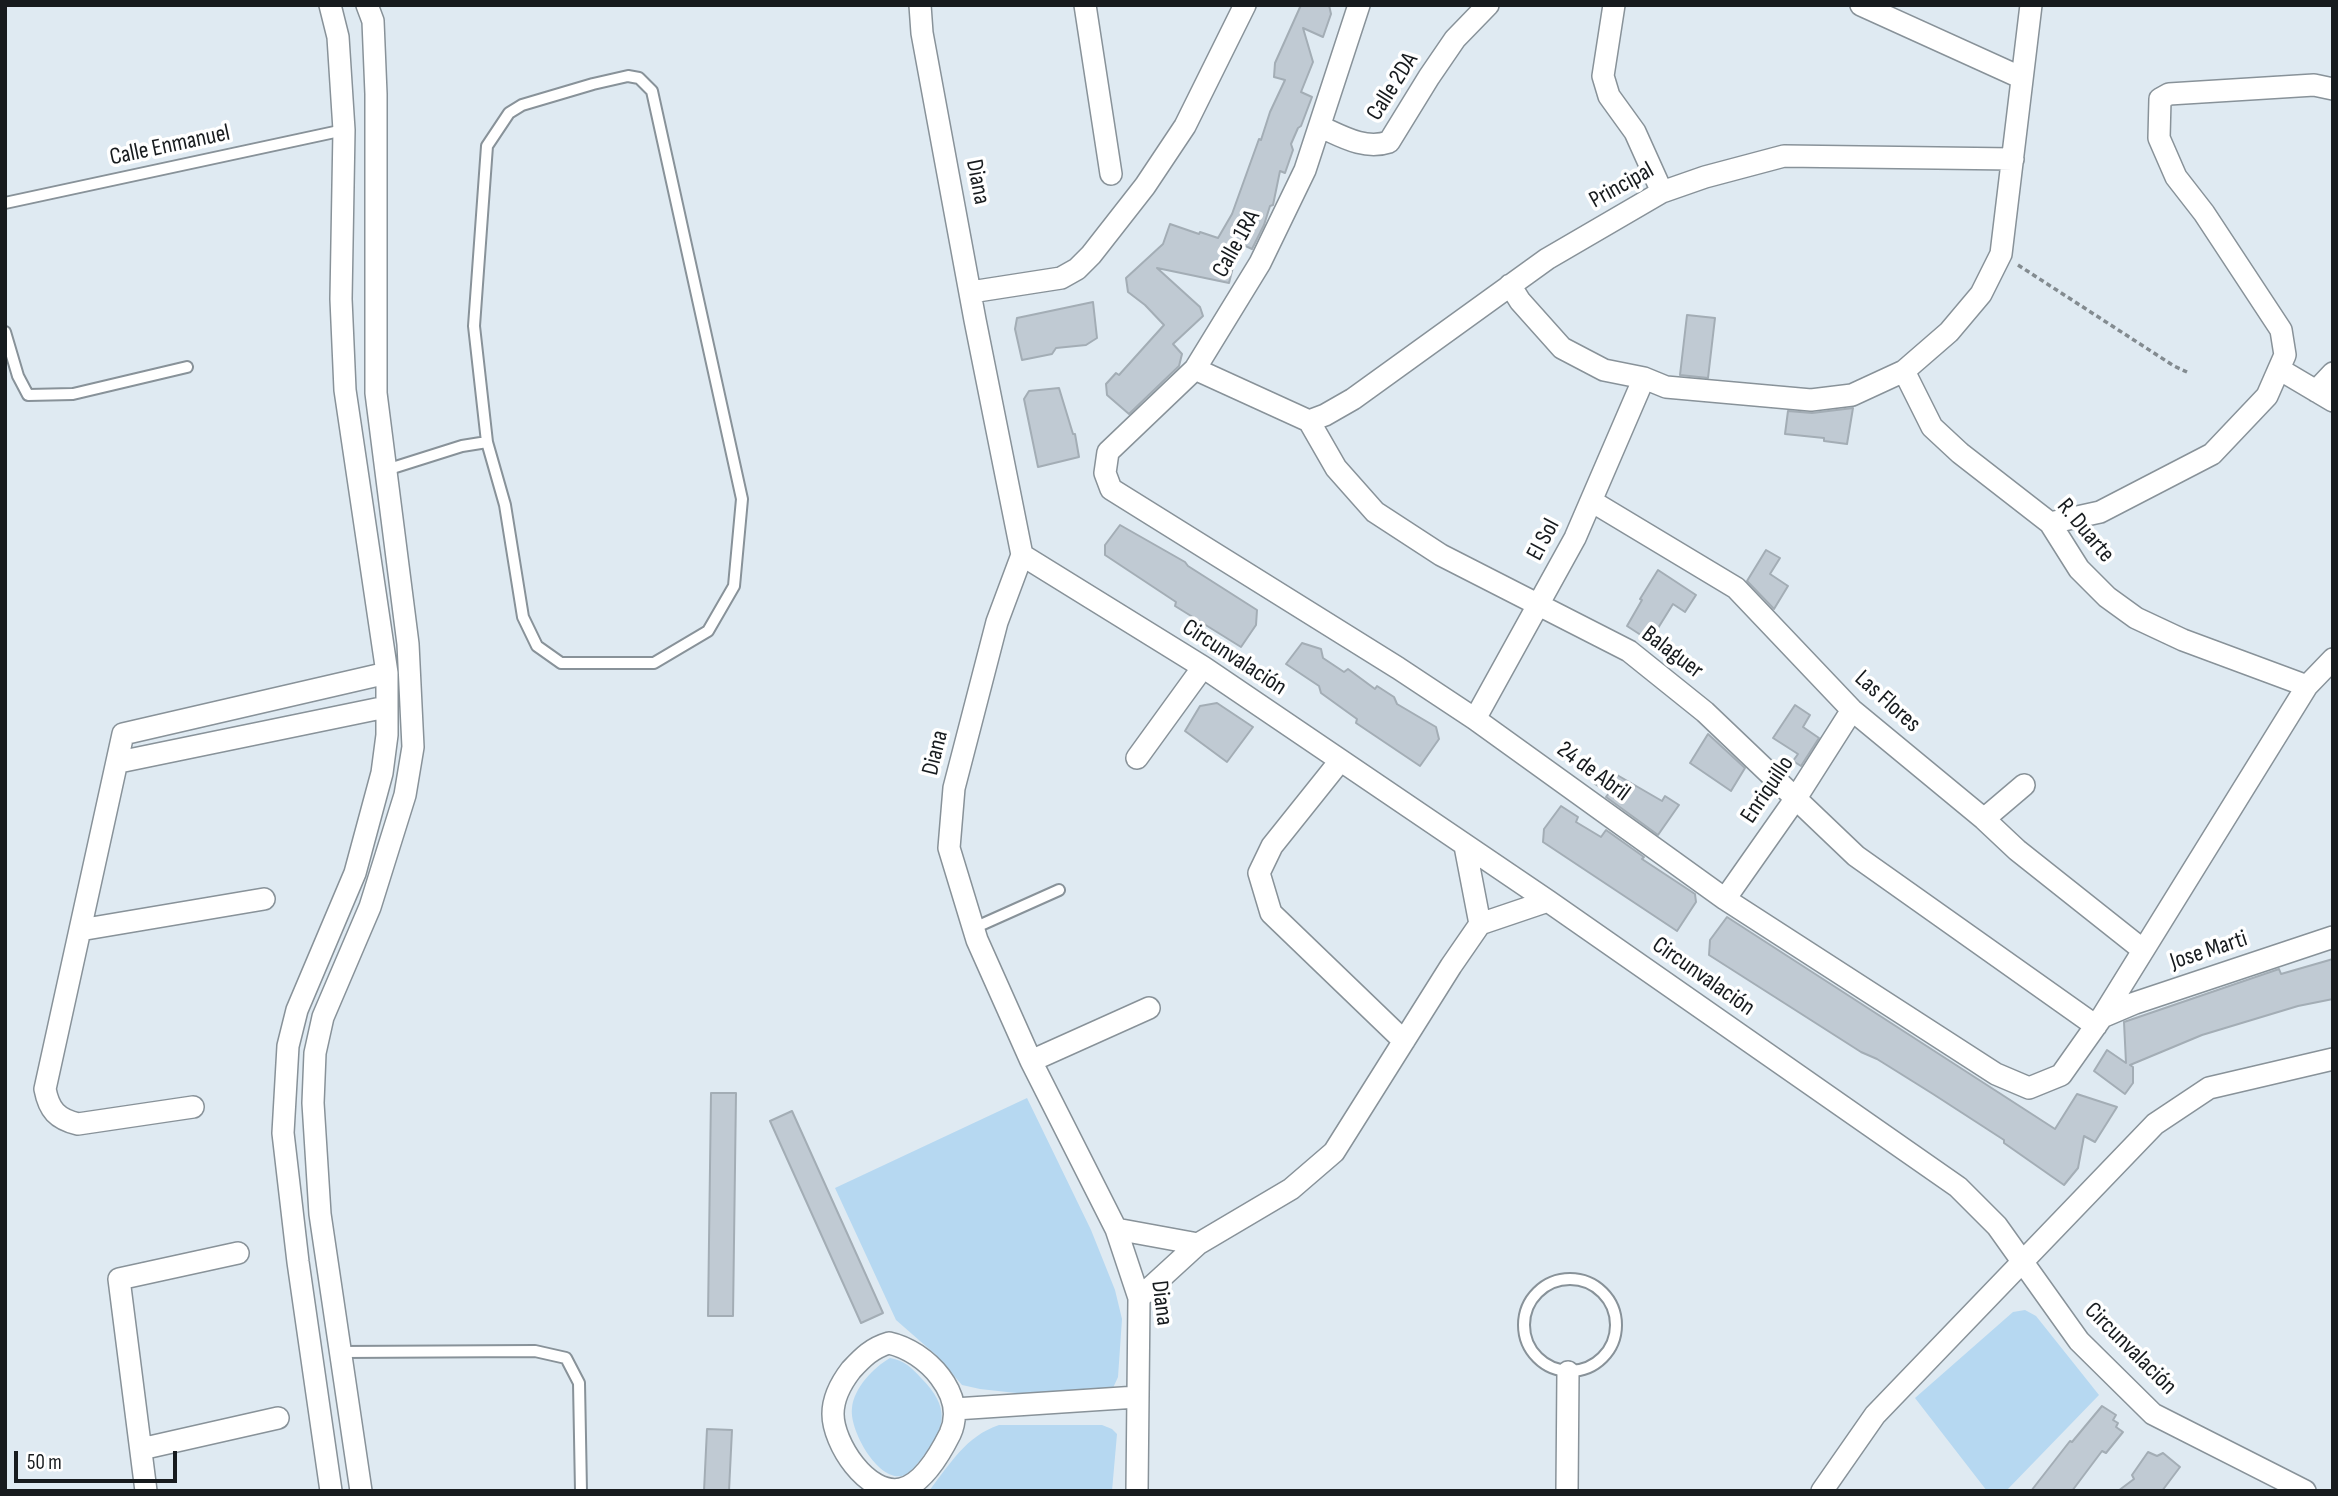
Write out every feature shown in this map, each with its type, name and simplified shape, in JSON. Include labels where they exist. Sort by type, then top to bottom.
[{"type":"street","points":[[330,5],[338,37],[344,130],[341,299],[345,390],[387,673],[387,735],[382,773],[355,873],[297,1010],[288,1046],[283,1133],[298,1262],[331,1491]]},
{"type":"street","points":[[362,1491],[320,1214],[313,1103],[315,1053],[323,1017],[370,907],[405,795],[413,747],[408,643],[376,393],[376,94],[373,21],[367,5]]},
{"type":"street","name":"Diana","points":[[920,5],[922,33],[1023,555],[997,622],[954,788],[949,848],[974,928],[1031,1061],[1116,1229],[1139,1297],[1137,1491]]},
{"type":"street","points":[[1085,5],[1111,174]]},
{"type":"street","points":[[971,292],[1061,278],[1077,269],[1091,255],[1145,186],[1185,126],[1245,5]]},
{"type":"street","name":"Calle 1RA","points":[[1105,473],[1108,452],[1195,369],[1260,263],[1305,170],[1359,5]]},
{"type":"street","name":"Calle 2DA","points":[[1321,127],[1351,141],[1374,147],[1390,142],[1455,39],[1489,5]]},
{"type":"street","points":[[1614,5],[1603,76],[1609,96],[1635,132],[1661,192]]},
{"type":"street","points":[[1861,5],[2022,78]]},
{"type":"street","points":[[1510,285],[1520,301],[1562,348],[1604,370],[1644,378],[1666,387],[1811,400],[1852,395],[1904,371],[1957,323],[1981,294],[2001,254],[2031,5]]},
{"type":"street","points":[[2050,523],[2101,512],[2212,454],[2267,396],[2285,355],[2281,330],[2204,213],[2176,177],[2159,138],[2160,99],[2169,94],[2314,85],[2333,89]]},
{"type":"street","name":"Principal","points":[[1309,421],[1353,399],[1546,259],[1661,192],[1704,177],[1784,156],[2013,159]]},
{"type":"street","points":[[1195,369],[1309,421]]},
{"type":"street","points":[[2279,369],[2324,396],[2333,373]]},
{"type":"street","name":"R. Duarte","points":[[1904,371],[1932,427],[2002,488],[2050,523],[2079,569],[2107,597],[2136,618],[2183,640],[2307,686]]},
{"type":"street","name":"El Sol","points":[[1475,719],[1593,502],[1644,378]]},
{"type":"street","name":"Balaguer","points":[[1309,421],[1336,468],[1376,512],[1441,555],[1629,651],[1705,712],[1856,856],[2099,1021]]},
{"type":"street","name":"24 de Abril","points":[[1105,473],[1111,489],[1398,668],[1475,719],[1725,899],[1996,1074],[2029,1088],[2061,1075],[2099,1021]]},
{"type":"street","name":"Las Flores","points":[[1593,502],[1737,588],[1852,710],[1984,819],[2017,850],[2143,950]]},
{"type":"street","name":"Circunvalación","points":[[1023,555],[1203,667],[1548,901],[1958,1187],[1997,1226],[2079,1340],[2154,1414],[2305,1491]]},
{"type":"street","points":[[2099,1021],[2307,686],[2333,659]]},
{"type":"street","points":[[1137,758],[1203,667]]},
{"type":"street","points":[[192,1107],[78,1124],[62,1120],[47,1101],[45,1089],[124,734],[387,673]]},
{"type":"street","points":[[119,762],[386,707]]},
{"type":"street","name":"Enriquillo","points":[[1725,899],[1852,710]]},
{"type":"street","points":[[1340,761],[1272,846],[1259,873],[1270,913],[1404,1041]]},
{"type":"street","points":[[1984,819],[2024,785]]},
{"type":"street","points":[[1465,846],[1480,924]]},
{"type":"street","points":[[80,930],[264,899]]},
{"type":"street","points":[[1139,1297],[1198,1244],[1291,1189],[1335,1152],[1480,924],[1548,901]]},
{"type":"street","name":"Jose Marti","points":[[2099,1021],[2135,1003],[2333,937]]},
{"type":"street","points":[[1031,1061],[1149,1008]]},
{"type":"street","points":[[1822,1491],[1875,1415],[2155,1124],[2209,1088],[2333,1059]]},
{"type":"street","points":[[1116,1229],[1198,1244]]},
{"type":"street","points":[[146,1491],[119,1279],[238,1253]]},
{"type":"street","points":[[890,1343],[914,1353],[937,1373],[949,1392],[955,1409],[950,1432],[929,1466],[916,1482],[900,1490],[890,1490],[870,1480],[851,1462],[836,1435],[833,1412],[838,1390],[853,1368],[869,1352],[890,1343]]},
{"type":"street","points":[[1567,1491],[1568,1372]]},
{"type":"street","points":[[955,1409],[1137,1397]]},
{"type":"street","points":[[141,1449],[278,1418]]},
{"type":"lane","points":[[628,76],[639,78],[652,91],[742,499],[734,586],[708,631],[654,663],[561,663],[537,646],[523,617],[505,505],[487,442],[474,326],[487,146],[509,113],[522,105],[593,84],[628,76]]},
{"type":"lane","name":"Calle Enmanuel","points":[[5,203],[344,130]]},
{"type":"lane","points":[[5,332],[18,376],[28,395],[73,394],[187,367]]},
{"type":"lane","points":[[386,470],[463,446],[487,442]]},
{"type":"lane","points":[[974,928],[1059,890]]},
{"type":"lane","points":[[1574,1279],[1589,1282],[1607,1298],[1616,1320],[1615,1336],[1609,1351],[1598,1363],[1584,1370],[1568,1372],[1553,1369],[1535,1356],[1525,1337],[1524,1322],[1527,1308],[1535,1295],[1546,1285],[1574,1279]]},
{"type":"lane","points":[[341,1352],[536,1351],[566,1358],[579,1383],[581,1491]]},
{"type":"path","points":[[2001,254],[2187,372]]},
{"type":"shaded area","points":[[1027,1098],[1091,1230],[1115,1290],[1122,1319],[1118,1377],[1113,1388],[1099,1392],[1025,1394],[962,1385],[936,1355],[896,1320],[835,1188]]},
{"type":"shaded area","points":[[2025,1310],[2036,1316],[2099,1395],[2006,1491],[1987,1491],[1915,1398],[2013,1312]]},
{"type":"shaded area","points":[[890,1358],[907,1365],[930,1388],[937,1398],[942,1417],[930,1447],[913,1469],[902,1476],[883,1470],[874,1462],[860,1440],[852,1417],[852,1408],[860,1386],[877,1367]]},
{"type":"shaded area","points":[[999,1425],[1102,1425],[1112,1429],[1117,1434],[1112,1491],[929,1491],[968,1444],[977,1436]]},
{"type":"building","points":[[1301,5],[1329,5],[1331,14],[1323,37],[1303,28],[1313,62],[1301,92],[1312,97],[1291,144],[1293,150],[1285,173],[1280,171],[1273,205],[1270,206],[1252,249],[1239,243],[1229,283],[1157,268],[1200,307],[1203,316],[1173,344],[1182,354],[1179,366],[1129,414],[1107,395],[1106,384],[1116,373],[1119,375],[1164,325],[1128,292],[1126,278],[1163,244],[1170,224],[1218,238],[1232,214],[1259,139],[1261,140],[1285,80],[1274,77],[1275,63]]},
{"type":"building","points":[[1093,302],[1097,338],[1086,345],[1056,348],[1052,354],[1022,360],[1015,329],[1017,318]]},
{"type":"building","points":[[1687,315],[1715,318],[1708,378],[1680,375]]},
{"type":"building","points":[[1059,388],[1075,434],[1079,457],[1038,467],[1024,399],[1029,391]]},
{"type":"building","points":[[1853,408],[1847,444],[1824,441],[1824,438],[1785,434],[1788,411],[1812,413]]},
{"type":"building","points":[[1120,525],[1185,562],[1257,610],[1256,625],[1241,647],[1175,606],[1176,602],[1105,555],[1105,545]]},
{"type":"building","points":[[1766,550],[1780,558],[1770,574],[1788,586],[1774,609],[1747,581]]},
{"type":"building","points":[[1658,570],[1696,595],[1685,612],[1673,604],[1650,641],[1627,626]]},
{"type":"building","points":[[1302,643],[1321,649],[1323,658],[1344,672],[1348,669],[1375,689],[1377,686],[1394,697],[1397,704],[1436,727],[1439,739],[1420,766],[1356,723],[1357,719],[1321,693],[1319,686],[1286,664]]},
{"type":"building","points":[[1217,703],[1253,727],[1227,762],[1185,731],[1200,706]]},
{"type":"building","points":[[1795,705],[1810,715],[1803,727],[1819,738],[1801,766],[1793,761],[1798,754],[1773,738]]},
{"type":"building","points":[[1708,734],[1745,768],[1731,791],[1690,763]]},
{"type":"building","points":[[1605,768],[1662,801],[1665,796],[1679,805],[1658,835],[1606,797],[1609,793],[1595,784]]},
{"type":"building","points":[[1561,806],[1578,817],[1576,822],[1601,837],[1606,830],[1644,857],[1642,859],[1695,894],[1696,902],[1677,931],[1543,842],[1544,829]]},
{"type":"building","points":[[1727,917],[2055,1129],[2077,1094],[2117,1107],[2095,1142],[2084,1136],[2078,1168],[2064,1185],[2004,1143],[2004,1140],[1933,1094],[1861,1052],[1709,955],[1710,940]]},
{"type":"building","points":[[2333,959],[2333,999],[2298,1006],[2202,1035],[2130,1065],[2133,1067],[2133,1083],[2125,1094],[2094,1071],[2107,1050],[2126,1063],[2124,1022],[2279,969],[2281,974]]},
{"type":"building","points":[[711,1093],[736,1093],[733,1316],[708,1316]]},
{"type":"building","points":[[792,1111],[883,1313],[861,1323],[770,1121]]},
{"type":"building","points":[[2102,1406],[2116,1415],[2113,1420],[2118,1423],[2116,1427],[2123,1432],[2106,1453],[2102,1451],[2072,1491],[2031,1491],[2070,1441],[2072,1442]]},
{"type":"building","points":[[707,1429],[732,1430],[729,1491],[704,1491]]},
{"type":"building","points":[[2148,1452],[2157,1456],[2163,1453],[2180,1467],[2162,1491],[2118,1491],[2134,1479],[2132,1475]]}]
